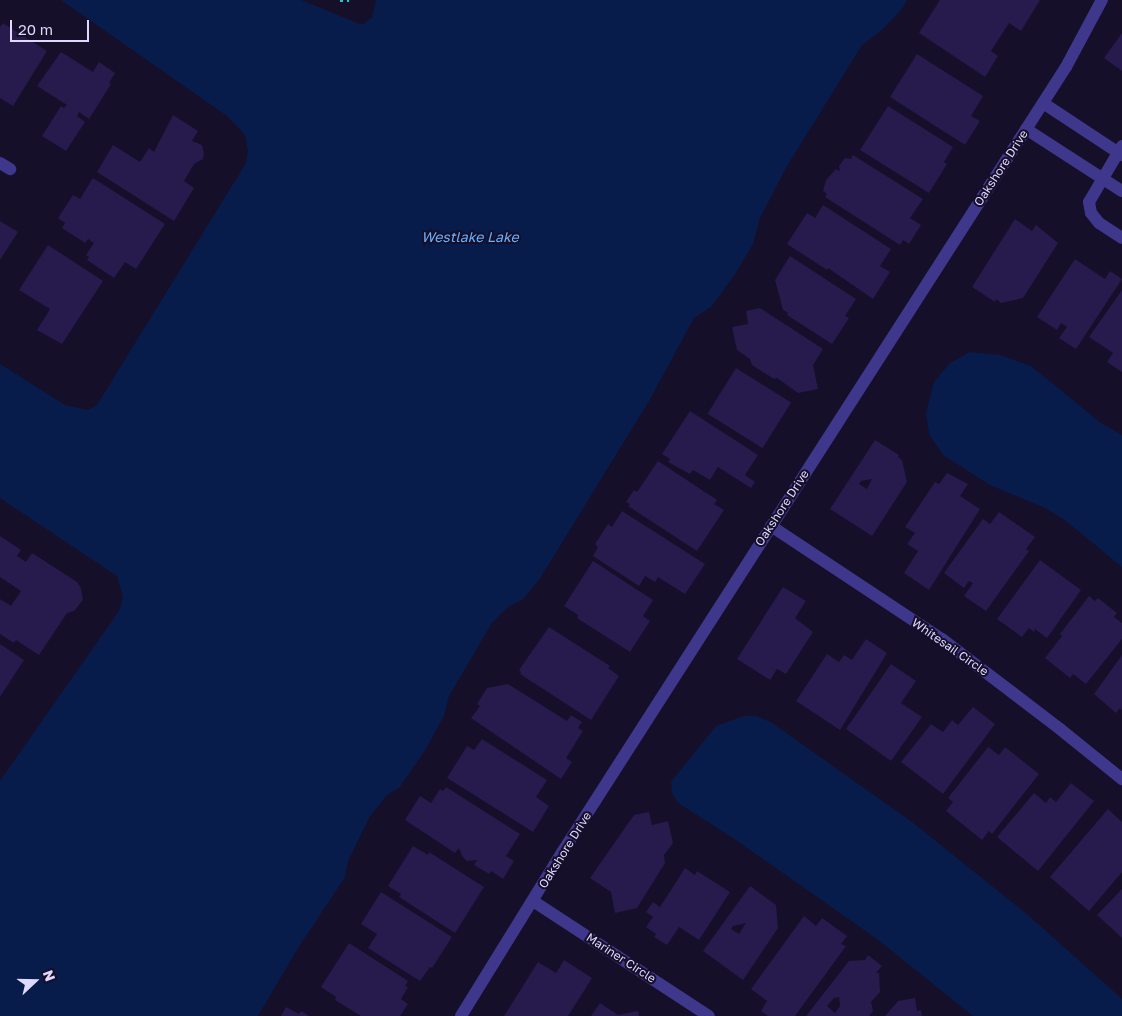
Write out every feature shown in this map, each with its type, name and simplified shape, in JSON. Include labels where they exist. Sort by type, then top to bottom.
[{"type":"street","name":"Oakshore Drive","points":[[461,1016],[568,842],[1066,67],[1102,0]]},
{"type":"street","points":[[1043,103],[1121,151],[1102,178],[1089,202],[1091,213],[1099,223],[1122,238]]},
{"type":"street","points":[[1026,129],[1122,191]]},
{"type":"street","name":"Whitesail Circle","points":[[771,526],[942,639],[1060,728],[1122,779]]},
{"type":"street","name":"Mariner Circle","points":[[533,901],[709,1016]]},
{"type":"path","points":[[340,0],[348,0]]},
{"type":"water","name":"Westlake Lake","points":[[61,0],[301,0],[364,24],[372,17],[376,0],[907,0],[901,10],[883,29],[862,45],[787,166],[760,218],[753,244],[735,274],[712,306],[694,318],[649,401],[539,580],[523,599],[508,607],[492,623],[449,696],[444,716],[424,752],[399,788],[388,794],[370,816],[348,861],[345,877],[298,948],[258,1016],[0,1016],[0,781],[119,611],[123,597],[117,576],[0,498],[0,364],[65,405],[88,410],[97,405],[246,163],[248,151],[245,135],[227,116]]},
{"type":"water","points":[[970,352],[1000,355],[1031,366],[1101,423],[1122,435],[1122,567],[1065,520],[1045,508],[990,485],[943,455],[929,434],[926,413],[934,382],[950,363]]},
{"type":"water","points":[[744,716],[757,716],[772,723],[912,822],[1028,915],[1122,999],[1122,1016],[973,1016],[877,939],[733,838],[678,803],[672,793],[671,782],[716,726]]},
{"type":"building","points":[[940,0],[1040,0],[1021,31],[1009,23],[991,51],[998,56],[985,77],[919,33]]},
{"type":"building","points":[[3,23],[47,51],[13,106],[0,98],[0,27]]},
{"type":"building","points":[[1122,33],[1122,71],[1104,58]]},
{"type":"building","points":[[61,52],[93,72],[99,62],[115,73],[109,83],[111,84],[89,119],[79,112],[77,116],[85,122],[66,151],[42,136],[61,106],[64,108],[67,105],[37,86]]},
{"type":"building","points":[[917,54],[983,96],[971,116],[980,121],[965,145],[890,97]]},
{"type":"building","points":[[888,106],[953,147],[944,162],[947,164],[929,193],[860,150]]},
{"type":"building","points":[[173,115],[198,131],[192,141],[202,145],[204,153],[203,159],[194,164],[184,181],[194,188],[174,221],[97,172],[113,145],[140,162],[149,148],[154,152]]},
{"type":"building","points":[[853,155],[923,199],[910,218],[921,225],[909,244],[903,240],[900,245],[825,197],[827,194],[823,191],[826,180],[836,169],[840,171],[839,166],[845,158],[851,159]]},
{"type":"building","points":[[93,178],[165,224],[136,269],[125,262],[114,278],[87,260],[89,257],[86,255],[94,243],[88,239],[85,243],[62,228],[65,223],[58,218],[73,195],[80,199]]},
{"type":"building","points":[[823,205],[891,249],[880,266],[890,272],[873,299],[828,268],[827,270],[787,244],[807,213],[815,218]]},
{"type":"building","points":[[1015,219],[1032,231],[1036,225],[1058,243],[1023,298],[1001,303],[996,299],[995,302],[972,287]]},
{"type":"building","points":[[0,221],[18,232],[0,260]]},
{"type":"building","points":[[48,245],[103,281],[62,344],[37,330],[50,309],[19,290]]},
{"type":"building","points":[[790,256],[856,299],[845,316],[849,318],[832,344],[787,315],[788,313],[783,310],[775,280]]},
{"type":"building","points":[[1075,259],[1105,279],[1110,271],[1122,279],[1076,349],[1059,338],[1067,327],[1061,323],[1057,330],[1037,317]]},
{"type":"building","points":[[1122,290],[1122,372],[1107,362],[1113,353],[1089,337]]},
{"type":"building","points":[[760,308],[823,349],[813,365],[818,389],[798,393],[777,378],[774,379],[752,365],[750,359],[737,350],[732,327],[748,324],[746,311]]},
{"type":"building","points":[[736,368],[791,402],[763,448],[707,414]]},
{"type":"building","points":[[690,411],[758,455],[745,475],[755,482],[751,488],[718,467],[710,480],[693,470],[690,474],[668,462],[670,459],[662,454]]},
{"type":"building","points":[[875,440],[899,455],[898,457],[902,460],[907,482],[872,536],[830,509]],"holes":[[[872,479],[867,489],[859,484],[861,481]]]},
{"type":"building","points":[[658,461],[717,500],[714,504],[724,510],[697,551],[628,506],[630,504],[626,502],[634,490],[637,492]]},
{"type":"building","points":[[947,473],[968,484],[960,496],[980,509],[929,590],[904,573],[918,551],[907,544],[915,533],[905,527],[935,482],[939,484]]},
{"type":"building","points":[[622,511],[705,564],[685,594],[658,577],[655,582],[645,576],[639,586],[593,556],[598,547],[595,544],[608,524],[612,527]]},
{"type":"building","points":[[999,512],[1035,537],[1026,549],[1029,551],[986,611],[964,596],[973,583],[969,581],[964,588],[944,573],[983,519],[990,524]]},
{"type":"building","points":[[0,536],[21,550],[17,556],[26,562],[32,553],[77,582],[81,588],[83,600],[74,611],[67,613],[39,655],[16,640],[14,643],[0,634],[0,599],[11,606],[21,591],[0,577]]},
{"type":"building","points":[[1040,560],[1081,590],[1047,638],[1035,629],[1034,632],[1029,628],[1022,637],[997,619]]},
{"type":"building","points":[[593,561],[653,600],[643,616],[650,621],[630,652],[577,618],[578,615],[564,606]]},
{"type":"building","points":[[783,587],[806,601],[795,618],[813,632],[786,674],[777,669],[770,680],[737,659]]},
{"type":"building","points":[[1089,596],[1095,601],[1098,598],[1117,613],[1114,617],[1122,623],[1122,639],[1086,684],[1073,674],[1070,678],[1045,658],[1062,636],[1060,634]]},
{"type":"building","points":[[549,627],[610,666],[608,668],[619,676],[591,720],[520,674],[519,670]]},
{"type":"building","points":[[866,639],[887,653],[840,730],[796,701],[827,654],[839,662],[844,655],[852,660]]},
{"type":"building","points":[[0,644],[24,660],[0,697]]},
{"type":"building","points":[[1122,655],[1122,710],[1120,708],[1116,713],[1094,694]]},
{"type":"building","points":[[891,664],[916,681],[901,703],[922,717],[891,761],[846,729]]},
{"type":"building","points":[[508,684],[567,721],[571,715],[582,722],[578,728],[583,731],[566,758],[572,762],[561,779],[471,718],[480,706],[477,704],[487,688]]},
{"type":"building","points":[[973,707],[995,724],[943,794],[901,762],[931,724],[943,732],[952,720],[958,725]]},
{"type":"building","points":[[482,739],[547,780],[536,797],[549,806],[533,832],[447,778],[467,746],[474,750]]},
{"type":"building","points":[[988,747],[999,755],[1005,747],[1039,774],[992,834],[989,831],[982,840],[946,811],[953,802],[948,798]]},
{"type":"building","points":[[1071,783],[1094,801],[1038,871],[997,837],[1034,793],[1046,803],[1050,797],[1056,802]]},
{"type":"building","points":[[446,787],[520,834],[506,856],[514,861],[503,879],[491,871],[489,874],[474,865],[477,860],[467,861],[462,856],[459,848],[455,853],[405,820],[420,796],[431,803],[440,789],[443,791]]},
{"type":"building","points":[[1108,809],[1122,822],[1122,872],[1089,911],[1050,877]]},
{"type":"building","points":[[649,812],[652,825],[668,821],[673,843],[664,855],[665,863],[637,908],[615,913],[611,892],[590,878],[634,815]]},
{"type":"building","points":[[413,846],[428,855],[429,852],[484,887],[455,933],[399,897],[401,894],[388,886]]},
{"type":"building","points":[[685,868],[695,875],[697,871],[730,892],[699,940],[679,927],[667,945],[654,937],[656,934],[646,927],[653,917],[646,912],[653,902],[660,907]]},
{"type":"building","points":[[750,886],[776,905],[778,928],[743,980],[703,951]],"holes":[[[746,923],[739,934],[731,929],[733,926]]]},
{"type":"building","points":[[1122,889],[1122,938],[1097,915]]},
{"type":"building","points":[[381,892],[452,937],[432,968],[430,967],[420,981],[368,948],[377,934],[361,924]]},
{"type":"building","points":[[804,916],[816,926],[822,918],[847,936],[841,944],[846,946],[795,1016],[768,1016],[761,1011],[767,1001],[751,989]]},
{"type":"building","points":[[349,943],[408,981],[405,986],[408,987],[401,999],[408,1004],[400,1016],[361,1016],[335,1000],[336,997],[321,987]]},
{"type":"building","points":[[868,955],[882,966],[876,973],[879,973],[880,992],[871,1002],[873,1011],[869,1016],[806,1016],[849,961],[865,960]],"holes":[[[839,997],[840,1006],[835,1013],[827,1006],[834,998]]]},
{"type":"building","points":[[564,960],[592,978],[568,1016],[504,1016],[538,962],[556,973]]},
{"type":"building","points":[[915,998],[917,1011],[921,1010],[922,1016],[885,1016],[898,1001]]},
{"type":"building","points":[[600,1003],[618,1015],[638,1011],[639,1016],[591,1016]]},
{"type":"building","points":[[286,1007],[299,1014],[301,1011],[309,1016],[281,1016]]}]
